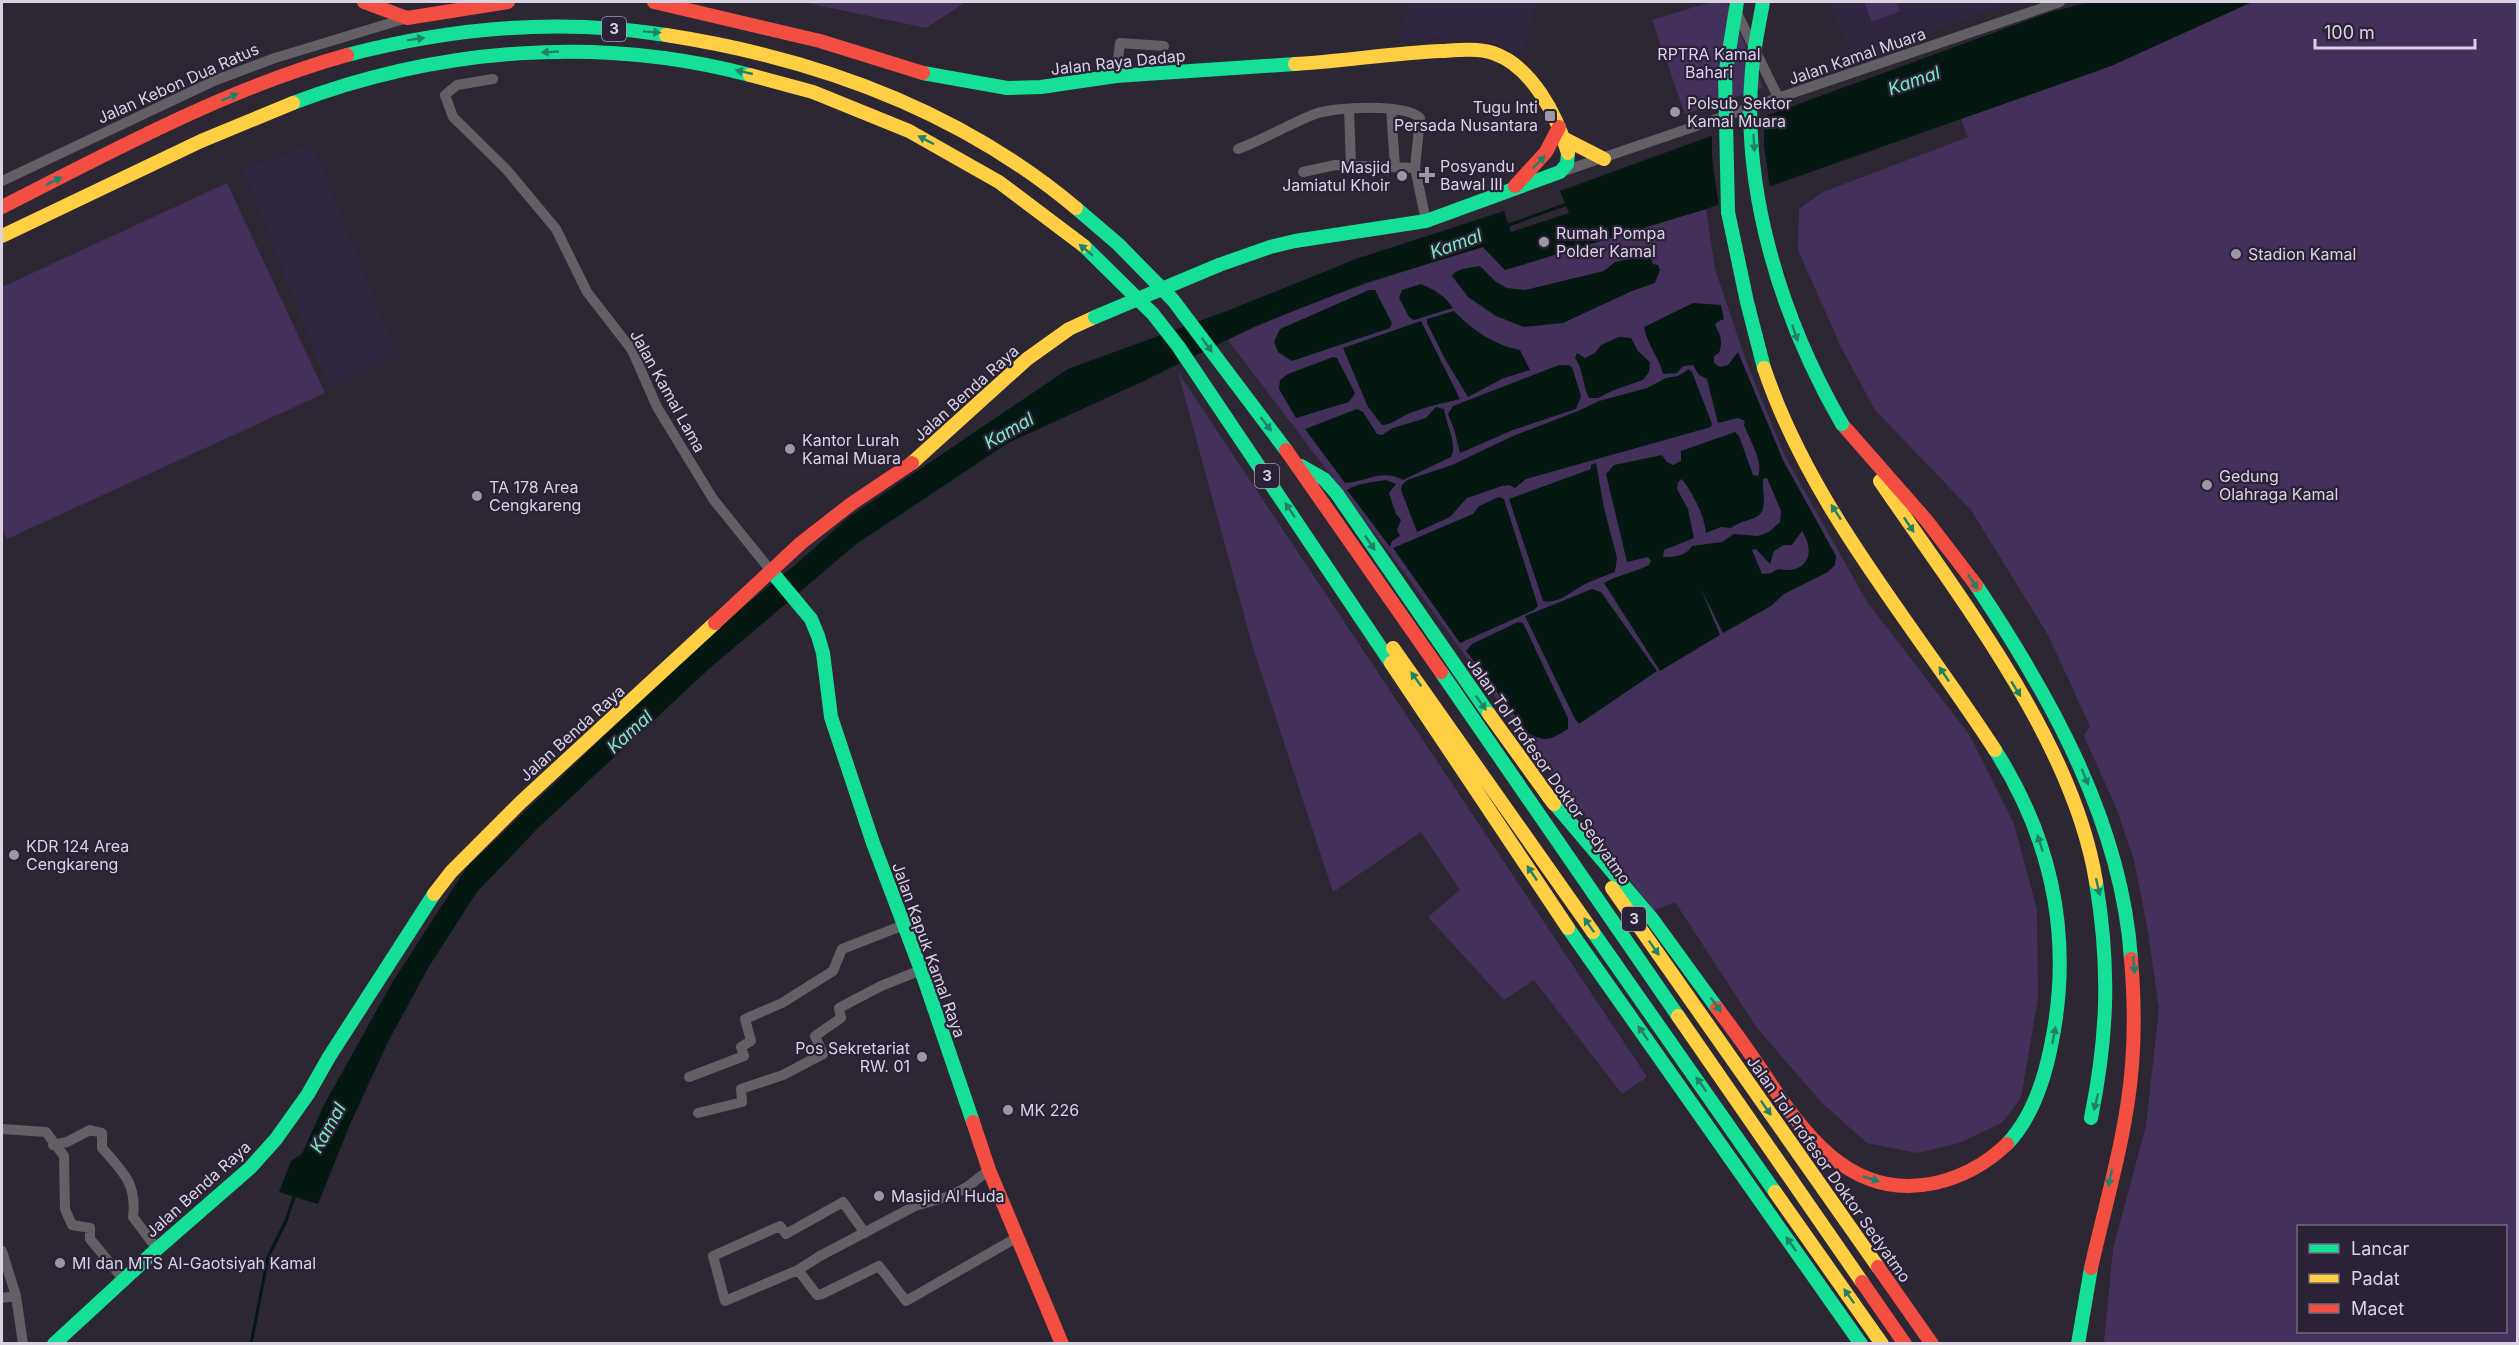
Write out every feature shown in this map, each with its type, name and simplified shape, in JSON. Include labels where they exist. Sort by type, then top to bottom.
[{"type":"main road","points":[[364,2],[407,18],[508,2]]},
{"type":"main road","name":"Jalan Raya Dadap","points":[[654,2],[820,41],[930,75],[978,85],[1007,88],[1041,87],[1116,76],[1300,64],[1411,52],[1466,50],[1492,53],[1511,62],[1533,81],[1561,133],[1569,158],[1560,172]]},
{"type":"main road","points":[[1548,796],[1666,936],[1801,1128],[1833,1158],[1863,1177],[1897,1186],[1925,1186],[1963,1175],[2001,1153],[2023,1124],[2040,1092],[2055,1034],[2061,981],[2058,918],[2047,865],[2032,818],[2007,766],[1898,607],[1830,502],[1795,444],[1760,358],[1728,212],[1725,76],[1737,2]]},
{"type":"main road","points":[[1763,2],[1751,77],[1755,168],[1770,259],[1798,341],[1826,398],[1842,424],[2016,687],[2047,741],[2070,796],[2091,861],[2100,898],[2108,965],[2104,1058],[2091,1118]]},
{"type":"main road","name":"Jalan Tol Profesor Doktor Sedyatmo","points":[[2,207],[220,102],[304,67],[400,42],[469,31],[568,26],[667,33],[755,49],[876,87],[962,130],[1049,187],[1116,242],[1179,307],[1234,384],[1297,464],[1905,1344]]},
{"type":"main road","name":"3","points":[[2,236],[222,129],[319,93],[411,67],[475,56],[570,51],[665,56],[750,73],[868,111],[953,154],[1028,202],[1099,260],[1159,321],[1212,394],[1323,559],[1425,717],[1861,1344]]},
{"type":"main road","points":[[1511,190],[1546,156],[1561,133],[1604,159]]},
{"type":"main road","points":[[1384,229],[1426,221],[1560,172]]},
{"type":"main road","name":"Jalan Benda Raya","points":[[54,1344],[156,1249],[250,1168],[276,1139],[308,1094],[329,1057],[451,872],[521,802],[774,575],[801,543],[851,504],[918,459],[1027,359],[1069,329],[1219,265],[1270,247],[1295,241],[1384,229]]},
{"type":"main road","points":[[1842,424],[1940,536],[2022,656],[2072,747],[2103,826],[2117,870],[2125,904],[2134,975],[2132,1069],[2121,1132],[2089,1278],[2078,1344]]},
{"type":"main road","name":"Jalan Tol Profesor Doktor Sedyatmo","points":[[1297,464],[1324,479],[1337,494],[1440,646],[1548,796],[1932,1344]]},
{"type":"main road","name":"3","points":[[1323,559],[1432,701],[1882,1344]]},
{"type":"main road","name":"Jalan Kapuk Kamal Raya","points":[[774,575],[811,620],[818,636],[823,653],[831,717],[873,843],[921,970],[989,1170],[1062,1344]]},
{"type":"street","points":[[1731,2],[1779,99]]},
{"type":"street","name":"Jalan Kamal Muara","points":[[1560,172],[1604,159],[2060,2]]},
{"type":"street","name":"Jalan Kebon Dua Ratus","points":[[2,181],[216,80],[275,58],[407,18]]},
{"type":"street","points":[[1116,76],[1120,43],[1164,46]]},
{"type":"street","name":"Jalan Kamal Lama","points":[[493,79],[457,85],[445,95],[453,117],[506,169],[556,229],[587,292],[632,350],[657,406],[713,499],[774,575]]},
{"type":"street","points":[[1349,109],[1351,166]]},
{"type":"street","points":[[1238,149],[1263,140],[1317,113],[1349,109],[1391,109],[1417,115],[1420,118],[1416,172],[1426,221]]},
{"type":"street","points":[[1391,109],[1395,166]]},
{"type":"street","points":[[1303,172],[1335,165],[1395,166],[1416,172]]},
{"type":"street","points":[[1371,223],[1380,222],[1384,229]]},
{"type":"street","points":[[689,1077],[744,1056],[741,1047],[751,1041],[745,1019],[782,1003],[833,971],[842,949],[904,925]]},
{"type":"street","points":[[698,1113],[741,1102],[741,1089],[783,1075],[823,1054],[815,1036],[841,1018],[839,1008],[882,986],[921,970]]},
{"type":"street","points":[[2,1129],[43,1131],[64,1156],[65,1209],[72,1225],[90,1228],[90,1239],[124,1280]]},
{"type":"street","points":[[53,1145],[67,1142],[90,1130],[102,1133],[102,1148],[126,1176],[135,1198],[133,1217],[156,1249]]},
{"type":"street","points":[[865,1233],[843,1202],[786,1233],[780,1226],[712,1256],[726,1301],[798,1270],[915,1206],[950,1196],[968,1187],[989,1170]]},
{"type":"street","points":[[798,1270],[817,1294],[822,1294],[879,1266],[906,1301],[1016,1238]]},
{"type":"street","points":[[2,1251],[16,1296],[23,1344]]},
{"type":"street","points":[[2,1298],[16,1296]]},
{"type":"shaded area","points":[[1409,2],[1537,2],[1523,54],[1484,40],[1436,38],[1397,40]]},
{"type":"shaded area","points":[[1829,2],[2010,2],[2011,3],[1853,58]]},
{"type":"shaded area","points":[[313,144],[397,355],[329,388],[243,169]]},
{"type":"green space","points":[[802,2],[966,2],[926,28]]},
{"type":"green space","name":"RPTRA Kamal Bahari","points":[[1711,2],[1727,2],[1763,88],[1685,114],[1652,20]]},
{"type":"green space","points":[[1864,2],[1896,2],[1900,11],[1872,22]]},
{"type":"green space","points":[[2252,2],[2517,2],[2517,1343],[2104,1343],[2113,1249],[2146,1126],[2159,1008],[2148,932],[2134,860],[2117,810],[2084,736],[2090,726],[2048,635],[1971,510],[1875,410],[1842,349],[1798,250],[1799,209],[1823,192],[1968,137],[1961,119],[2111,66]]},
{"type":"green space","points":[[227,183],[325,393],[7,539],[2,528],[2,287]]},
{"type":"green space","points":[[1706,209],[1715,269],[1745,358],[1784,454],[1867,602],[1969,734],[2014,824],[2037,910],[2038,998],[2021,1098],[2002,1123],[1959,1143],[1917,1153],[1867,1143],[1823,1104],[1757,1028],[1675,902],[1653,911],[1392,556],[1228,340],[1322,300],[1386,277],[1483,247],[1505,270]]},
{"type":"green space","points":[[1178,372],[1647,1077],[1622,1094],[1534,980],[1504,1000],[1428,917],[1460,890],[1421,832],[1333,892],[1253,648]]},
{"type":"water","points":[[2089,2],[2252,2],[2111,66],[1706,209],[1505,270],[1483,247],[1365,283],[1253,327],[1146,380],[1008,443],[855,545],[710,668],[539,827],[477,892],[428,968],[388,1042],[351,1122],[318,1204],[279,1192],[291,1161],[302,1154],[324,1105],[393,981],[467,867],[715,630],[795,565],[849,517],[1068,369],[1232,309],[1356,259],[1504,211],[1511,232],[1569,213],[1560,191],[2048,13]]},
{"type":"water","points":[[1650,255],[1653,264],[1658,265],[1660,270],[1655,283],[1632,291],[1563,323],[1524,327],[1496,316],[1468,297],[1452,276],[1460,270],[1480,266],[1496,282],[1507,288],[1525,290],[1604,271],[1615,262]]},
{"type":"water","points":[[1421,284],[1439,293],[1453,308],[1414,320],[1409,317],[1399,298],[1402,290]]},
{"type":"water","points":[[1369,290],[1375,290],[1392,323],[1390,328],[1292,361],[1278,352],[1274,342],[1280,329]]},
{"type":"water","points":[[1693,303],[1721,305],[1724,319],[1715,325],[1721,346],[1719,353],[1714,356],[1714,363],[1720,367],[1728,365],[1738,352],[1783,460],[1836,556],[1835,565],[1828,572],[1784,594],[1771,606],[1723,633],[1701,589],[1720,635],[1660,671],[1604,583],[1649,565],[1651,561],[1648,557],[1627,562],[1606,474],[1614,465],[1662,455],[1667,462],[1673,465],[1681,461],[1681,451],[1735,432],[1739,436],[1753,475],[1758,476],[1759,464],[1744,425],[1745,421],[1738,418],[1718,423],[1707,379],[1699,375],[1693,365],[1683,366],[1677,373],[1663,374],[1644,327]],"holes":[[[1767,478],[1781,511],[1780,522],[1769,532],[1758,536],[1734,534],[1722,542],[1692,546],[1680,555],[1663,557],[1664,550],[1694,538],[1688,509],[1677,489],[1678,482],[1682,479],[1694,498],[1706,533],[1721,527],[1731,528],[1758,516],[1764,504],[1763,479]],[[1802,531],[1809,547],[1806,561],[1802,566],[1762,574],[1752,550],[1756,549],[1770,564],[1774,551],[1784,545],[1792,545]]]},
{"type":"water","points":[[1454,311],[1484,336],[1520,350],[1530,370],[1504,378],[1468,397],[1427,323],[1427,319]]},
{"type":"water","points":[[1421,321],[1460,399],[1409,413],[1382,425],[1368,407],[1343,348]]},
{"type":"water","points":[[1619,337],[1631,338],[1638,351],[1650,362],[1649,372],[1643,380],[1598,398],[1589,398],[1575,358],[1577,353],[1585,358],[1595,353],[1601,345]]},
{"type":"water","points":[[1333,357],[1337,358],[1355,393],[1349,402],[1296,418],[1279,389],[1280,380],[1288,374]]},
{"type":"water","points":[[1559,365],[1572,367],[1581,396],[1576,409],[1513,430],[1460,453],[1448,414],[1453,406]]},
{"type":"water","points":[[1689,369],[1712,424],[1711,427],[1526,479],[1515,488],[1509,485],[1502,486],[1467,498],[1450,517],[1417,532],[1401,490],[1407,480],[1452,465],[1513,436],[1599,401],[1647,388],[1666,378],[1678,376]]},
{"type":"water","points":[[1436,407],[1444,409],[1452,440],[1451,457],[1403,480],[1381,475],[1345,483],[1305,429],[1357,409],[1363,412],[1377,434],[1382,435],[1393,428],[1426,418]]},
{"type":"water","points":[[1596,463],[1604,508],[1617,558],[1615,572],[1587,583],[1561,599],[1543,601],[1509,499],[1591,469],[1591,465]]},
{"type":"water","points":[[1386,480],[1396,484],[1389,493],[1396,514],[1401,520],[1397,530],[1400,536],[1392,541],[1390,547],[1347,490],[1361,484]]},
{"type":"water","points":[[1499,497],[1504,499],[1538,606],[1534,610],[1460,643],[1393,548],[1473,514],[1479,506]]},
{"type":"water","points":[[1592,589],[1601,592],[1657,671],[1579,724],[1525,616]]},
{"type":"water","points":[[1518,622],[1523,623],[1568,718],[1568,729],[1549,739],[1529,734],[1466,651],[1472,644]]},
{"type":"pier","points":[[1764,114],[1764,145],[1770,189],[1719,207],[1712,158],[1712,133]]},
{"type":"waterway","name":"Kamal","points":[[1506,226],[1567,204]]},
{"type":"waterway","name":"Kamal","points":[[251,1344],[268,1257],[286,1221],[295,1194]]},
{"type":"traffic: fast","points":[[1728,212],[1725,76],[1737,2]]},
{"type":"traffic: fast","points":[[1763,2],[1753,61],[1750,116],[1753,162],[1760,208],[1770,253],[1784,298],[1820,384],[1842,424]]},
{"type":"traffic: fast","points":[[347,55],[425,38],[505,28],[586,27],[666,35]]},
{"type":"traffic: fast","points":[[293,103],[348,84],[404,70],[462,59],[519,53],[577,52],[635,55],[693,62],[750,75]]},
{"type":"traffic: fast","points":[[923,73],[1007,88],[1041,87],[1116,76],[1295,64]]},
{"type":"traffic: fast","points":[[1219,265],[1270,247],[1295,241],[1426,221],[1560,172],[1567,164],[1568,153]]},
{"type":"traffic: fast","points":[[1076,208],[1118,244],[1173,300],[1286,450]]},
{"type":"traffic: fast","points":[[1728,212],[1764,368]]},
{"type":"traffic: fast","points":[[1084,246],[1153,314],[1178,346],[1391,663]]},
{"type":"traffic: fast","points":[[1095,317],[1219,265]]},
{"type":"traffic: fast","points":[[1301,466],[1324,479],[1337,494],[1489,714]]},
{"type":"traffic: fast","points":[[771,571],[811,619],[818,636],[823,653],[831,717],[873,843],[921,970],[973,1122]]},
{"type":"traffic: fast","points":[[1976,585],[2004,627],[2055,716],[2098,810],[2125,908],[2131,959]]},
{"type":"traffic: fast","points":[[1441,672],[1678,1016]]},
{"type":"traffic: fast","points":[[1995,750],[2015,784],[2044,856],[2053,892],[2060,968],[2057,1007],[2045,1072],[2030,1111],[2007,1144]]},
{"type":"traffic: fast","points":[[1548,796],[1653,920],[1717,1008]]},
{"type":"traffic: fast","points":[[2091,1118],[2101,1058],[2105,1000],[2104,943],[2096,882]]},
{"type":"traffic: fast","points":[[54,1344],[157,1249],[250,1168],[276,1139],[308,1094],[329,1057],[434,894]]},
{"type":"traffic: fast","points":[[1568,928],[1861,1344]]},
{"type":"traffic: fast","points":[[1593,932],[1775,1192]]},
{"type":"traffic: fast","points":[[2078,1344],[2091,1268]]},
{"type":"traffic: slow","points":[[666,35],[776,58],[883,93],[934,116],[984,143],[1031,173],[1076,208]]},
{"type":"traffic: slow","points":[[1295,64],[1405,53],[1454,50],[1487,51],[1507,60],[1531,81],[1550,109],[1568,153]]},
{"type":"traffic: slow","points":[[750,75],[813,92],[909,131],[999,182],[1084,246]]},
{"type":"traffic: slow","points":[[2,236],[201,141],[293,103]]},
{"type":"traffic: slow","points":[[1563,138],[1604,159]]},
{"type":"traffic: slow","points":[[912,463],[1027,359],[1069,329],[1095,317]]},
{"type":"traffic: slow","points":[[1764,368],[1784,420],[1837,519],[1995,750]]},
{"type":"traffic: slow","points":[[1880,481],[1977,622],[2039,724],[2064,776],[2084,829],[2096,882]]},
{"type":"traffic: slow","points":[[434,894],[451,872],[521,802],[715,623]]},
{"type":"traffic: slow","points":[[1393,648],[1593,932]]},
{"type":"traffic: slow","points":[[1391,663],[1568,928]]},
{"type":"traffic: slow","points":[[1489,714],[1554,804]]},
{"type":"traffic: slow","points":[[1612,888],[1878,1267]]},
{"type":"traffic: slow","points":[[1678,1016],[1862,1282]]},
{"type":"traffic: slow","points":[[1775,1192],[1882,1344]]},
{"type":"traffic: jam","points":[[364,2],[407,18],[508,2]]},
{"type":"traffic: jam","points":[[654,2],[820,41],[923,73]]},
{"type":"traffic: jam","points":[[2,207],[171,122],[258,85],[347,55]]},
{"type":"traffic: jam","points":[[1515,186],[1546,152],[1559,127]]},
{"type":"traffic: jam","points":[[1842,424],[1927,521],[1976,585]]},
{"type":"traffic: jam","points":[[1286,450],[1441,672]]},
{"type":"traffic: jam","points":[[715,623],[801,543],[851,504],[912,463]]},
{"type":"traffic: jam","points":[[2091,1268],[2126,1116],[2134,1025],[2131,959]]},
{"type":"traffic: jam","points":[[1717,1008],[1811,1137],[1831,1156],[1853,1171],[1877,1182],[1904,1186],[1935,1183],[1974,1168],[2007,1144]]},
{"type":"traffic: jam","points":[[973,1122],[989,1170],[1062,1344]]},
{"type":"traffic: jam","points":[[1878,1267],[1932,1344]]},
{"type":"traffic: jam","points":[[1862,1282],[1905,1344]]},
{"type":"place","name":"Polsub Sektor Kamal Muara","points":[[1675,112]]},
{"type":"place","name":"Tugu Inti Persada Nusantara","points":[[1550,116]]},
{"type":"place","name":"Posyandu Bawal III","points":[[1427,175]]},
{"type":"place","name":"Masjid Jamiatul Khoir","points":[[1402,176]]},
{"type":"place","name":"Rumah Pompa Polder Kamal","points":[[1544,242]]},
{"type":"place","name":"Stadion Kamal","points":[[2236,254]]},
{"type":"place","name":"Kantor Lurah Kamal Muara","points":[[790,449]]},
{"type":"place","name":"Gedung Olahraga Kamal","points":[[2207,485]]},
{"type":"place","name":"TA 178 Area Cengkareng","points":[[477,496]]},
{"type":"place","name":"KDR 124 Area Cengkareng","points":[[14,855]]},
{"type":"place","name":"Pos Sekretariat RW. 01","points":[[922,1057]]},
{"type":"place","name":"MK 226","points":[[1008,1110]]},
{"type":"place","name":"Masjid Al Huda","points":[[879,1196]]},
{"type":"place","name":"MI dan MTS Al-Gaotsiyah Kamal","points":[[60,1263]]}]
